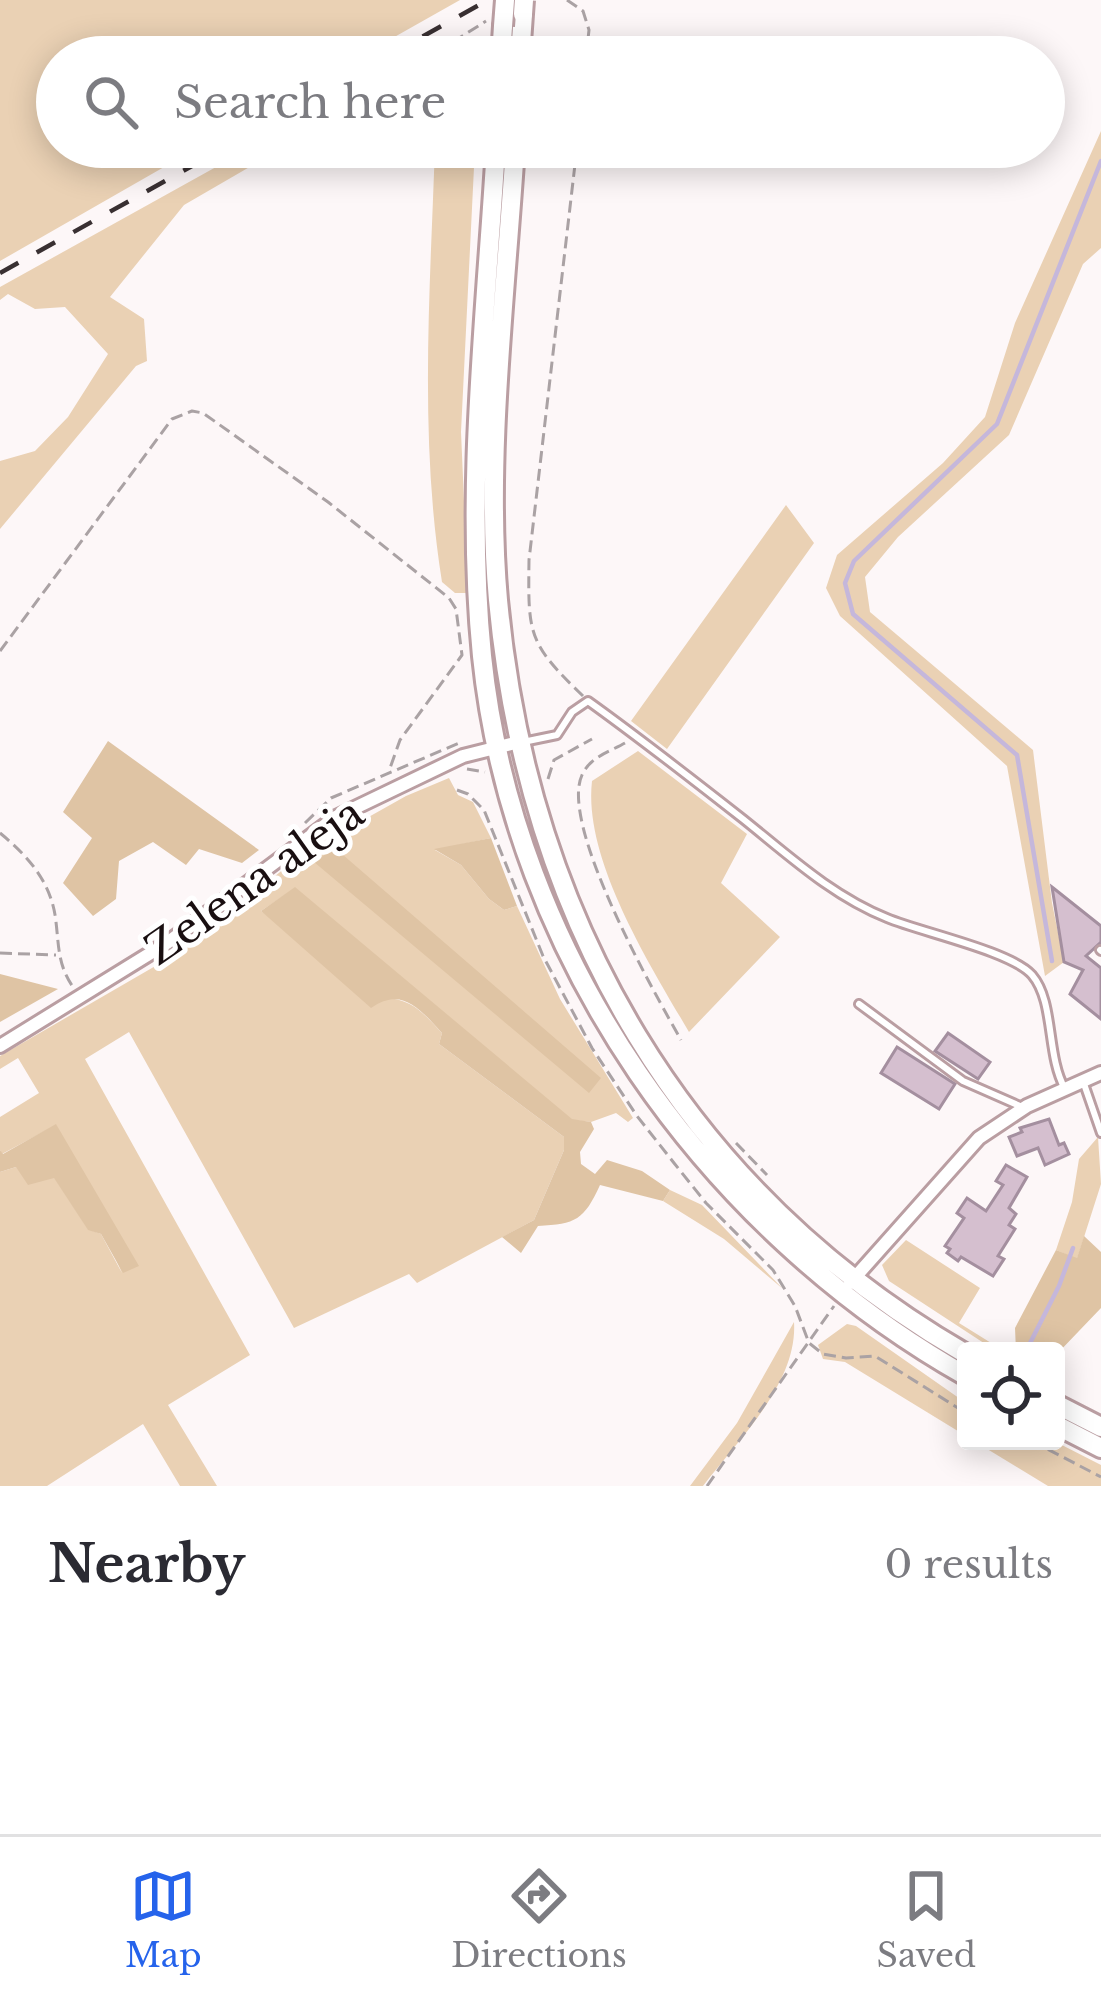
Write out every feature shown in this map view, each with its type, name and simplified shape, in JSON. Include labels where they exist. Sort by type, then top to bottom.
[{"type":"main road","points":[[502,36],[505,0]]},
{"type":"main road","points":[[495,168],[480,415],[477,539],[482,652],[497,747],[520,833],[542,891],[587,987],[628,1058],[720,1178],[773,1234],[957,1369]]},
{"type":"main road","points":[[514,168],[499,412],[496,557],[520,742],[568,904],[645,1049],[732,1164],[848,1286],[957,1349]]},
{"type":"main road","points":[[1065,1409],[1101,1427]]},
{"type":"main road","points":[[1065,1430],[1101,1448]]},
{"type":"street","name":"Zelena aleja","points":[[0,1046],[167,943],[336,817],[463,756],[520,742]]},
{"type":"street","points":[[848,1286],[980,1138],[1024,1108],[1101,1073]]},
{"type":"lane","points":[[520,742],[557,735],[572,712],[588,701],[856,904],[1008,960],[1031,973],[1043,995],[1055,1070],[1065,1089]]},
{"type":"lane","points":[[859,1004],[963,1081],[1024,1108]]},
{"type":"lane","points":[[1083,1081],[1097,1110],[1101,1133]]},
{"type":"path","points":[[567,0],[583,10],[588,36]]},
{"type":"path","points":[[575,168],[529,560],[528,624],[550,664],[588,701]]},
{"type":"path","points":[[0,651],[172,419],[192,411],[203,413],[328,502],[456,609],[462,656],[400,740],[389,771]]},
{"type":"path","points":[[545,737],[554,760],[547,787]]},
{"type":"path","points":[[638,737],[592,760],[580,778],[578,806],[587,842],[634,958],[681,1040]]},
{"type":"path","points":[[554,760],[592,739]]},
{"type":"path","points":[[0,833],[25,854],[51,898],[58,956],[80,998]]},
{"type":"path","points":[[0,953],[58,956]]},
{"type":"path","points":[[726,1137],[776,1187]]},
{"type":"path","points":[[707,1486],[848,1286]]},
{"type":"path","points":[[809,1343],[823,1354],[858,1359],[875,1356],[957,1407]]},
{"type":"path","points":[[1049,1450],[1101,1477]]},
{"type":"shaded area","points":[[0,0],[460,0],[396,36],[36,36],[36,168],[162,168],[0,261]]},
{"type":"shaded area","points":[[1101,131],[1101,248],[1083,264],[1009,435],[898,537],[865,577],[870,612],[1033,750],[1064,962],[1045,976],[1007,766],[840,616],[826,588],[837,555],[943,463],[985,417],[1015,323]]},
{"type":"shaded area","points":[[214,168],[248,168],[184,205],[110,297],[144,319],[147,361],[136,366],[0,529],[0,461],[35,451],[68,417],[108,354],[65,307],[35,309],[8,294],[0,300],[0,287]]},
{"type":"shaded area","points":[[434,168],[474,168],[461,432],[468,593],[455,593],[442,582],[430,474]]},
{"type":"shaded area","points":[[786,505],[814,543],[667,749],[631,721]]},
{"type":"shaded area","points":[[108,741],[259,850],[242,863],[199,849],[186,865],[153,842],[119,861],[116,899],[93,916],[63,883],[92,838],[63,812]]},
{"type":"shaded area","points":[[638,751],[747,834],[721,883],[780,937],[689,1032],[622,911],[598,844],[592,811],[592,781]]},
{"type":"shaded area","points":[[449,778],[458,795],[473,802],[491,838],[435,850],[461,865],[504,910],[517,906],[560,999],[633,1118],[628,1122],[616,1113],[591,1122],[572,1120],[295,888],[261,911],[385,998],[417,1009],[442,1033],[439,1044],[564,1137],[564,1150],[534,1220],[417,1283],[409,1274],[294,1328],[129,1032],[85,1059],[250,1355],[168,1405],[217,1486],[180,1486],[143,1424],[47,1486],[0,1486],[0,1172],[16,1167],[54,1177],[88,1229],[101,1234],[122,1273],[56,1125],[2,1154],[0,1117],[39,1093],[18,1058],[0,1069],[0,1056],[183,950],[290,864],[333,837]]},
{"type":"shaded area","points":[[491,838],[517,906],[504,910],[461,865],[434,849]]},
{"type":"shaded area","points":[[335,848],[601,1078],[589,1093],[314,862]]},
{"type":"shaded area","points":[[295,887],[572,1119],[591,1122],[594,1129],[580,1152],[581,1164],[595,1174],[607,1160],[642,1171],[670,1190],[663,1201],[600,1185],[583,1213],[561,1224],[538,1226],[521,1253],[502,1237],[534,1220],[564,1150],[564,1137],[439,1044],[442,1033],[410,1003],[392,999],[371,1008],[261,911]]},
{"type":"shaded area","points":[[0,974],[58,989],[0,1022]]},
{"type":"shaded area","points":[[56,1124],[139,1266],[123,1273],[101,1234],[88,1230],[54,1178],[28,1185],[16,1167],[0,1172],[0,1150],[3,1154]]},
{"type":"shaded area","points":[[1098,1137],[1101,1184],[1077,1259],[1056,1250],[1072,1202],[1079,1159]]},
{"type":"shaded area","points":[[670,1190],[702,1205],[783,1289],[724,1239],[663,1201]]},
{"type":"shaded area","points":[[1084,1236],[1101,1252],[1101,1308],[1065,1346],[1016,1342],[1015,1328],[1056,1250],[1077,1258]]},
{"type":"shaded area","points":[[906,1240],[980,1288],[959,1323],[990,1342],[982,1342],[889,1281],[882,1265]]},
{"type":"shaded area","points":[[794,1322],[786,1367],[763,1410],[703,1486],[690,1486],[737,1423]]},
{"type":"shaded area","points":[[847,1324],[856,1326],[957,1397],[957,1430],[845,1362],[823,1359],[818,1345]]},
{"type":"shaded area","points":[[1065,1447],[1101,1465],[1101,1486],[1048,1486],[989,1450]]},
{"type":"building","points":[[1052,887],[1101,926],[1101,942],[1086,956],[1101,968],[1101,1019],[1070,994],[1083,970],[1064,962]]},
{"type":"building","points":[[948,1033],[990,1062],[978,1079],[935,1051]]},
{"type":"building","points":[[897,1047],[955,1084],[939,1109],[881,1073]]},
{"type":"building","points":[[1049,1119],[1059,1145],[1064,1143],[1069,1154],[1045,1165],[1038,1148],[1017,1156],[1009,1137],[1022,1132],[1020,1128]]},
{"type":"building","points":[[1006,1165],[1027,1177],[1009,1208],[1016,1214],[1009,1225],[1015,1229],[998,1256],[1004,1259],[993,1276],[961,1257],[958,1261],[945,1246],[964,1218],[957,1213],[967,1198],[986,1211],[1003,1185],[996,1181]]},
{"type":"waterway","points":[[1052,961],[1017,755],[853,614],[845,583],[854,561],[997,424],[1101,161]]},
{"type":"waterway","points":[[1031,1342],[1073,1248]]},
{"type":"railway","points":[[424,36],[488,0]]},
{"type":"railway","points":[[0,273],[188,168]]}]
